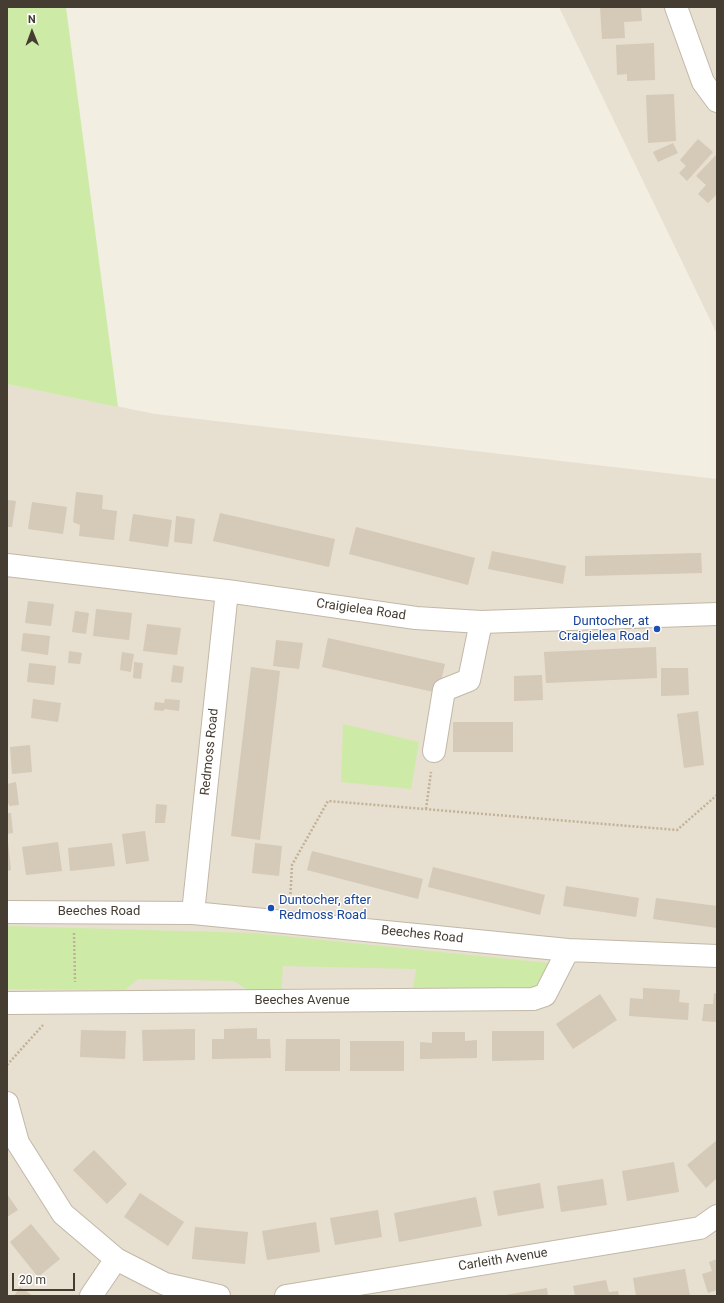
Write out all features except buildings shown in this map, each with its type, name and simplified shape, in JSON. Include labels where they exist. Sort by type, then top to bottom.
[{"type":"street","points":[[676,7],[703,82],[717,101]]},
{"type":"street","name":"Craigielea Road","points":[[7,565],[226,591],[416,618],[481,622],[716,619]]},
{"type":"street","name":"Redmoss Road","points":[[193,913],[226,591]]},
{"type":"street","points":[[434,751],[444,690],[468,680],[481,622]]},
{"type":"street","name":"Beeches Road","points":[[7,912],[193,913],[568,950],[717,956]]},
{"type":"street","name":"Beeches Avenue","points":[[7,1003],[533,999],[545,995],[568,950]]},
{"type":"street","points":[[7,1103],[18,1143],[63,1214],[116,1258],[165,1284],[219,1296]]},
{"type":"street","name":"Carleith Avenue","points":[[286,1296],[700,1228],[717,1216]]},
{"type":"street","points":[[91,1296],[116,1258]]},
{"type":"path","points":[[426,809],[434,751]]},
{"type":"path","points":[[289,922],[292,865],[328,801],[677,830],[717,795]]},
{"type":"path","points":[[7,1065],[69,1002],[74,912]]},
{"type":"shaded area","points":[[559,7],[717,7],[717,334]]},
{"type":"shaded area","points":[[7,384],[155,414],[717,479],[717,1296],[7,1296]]},
{"type":"green space","points":[[7,7],[66,7],[118,407],[7,384]]},
{"type":"green space","points":[[343,724],[419,742],[411,789],[341,782]]},
{"type":"green space","points":[[7,926],[254,933],[548,963],[550,969],[541,983],[530,990],[413,989],[416,969],[283,966],[281,991],[248,990],[234,981],[138,979],[125,990],[7,989]]},
{"type":"place","name":"Duntocher, at Craigielea Road","points":[[657,629]]},
{"type":"place","name":"Duntocher, after Redmoss Road","points":[[271,908]]}]
